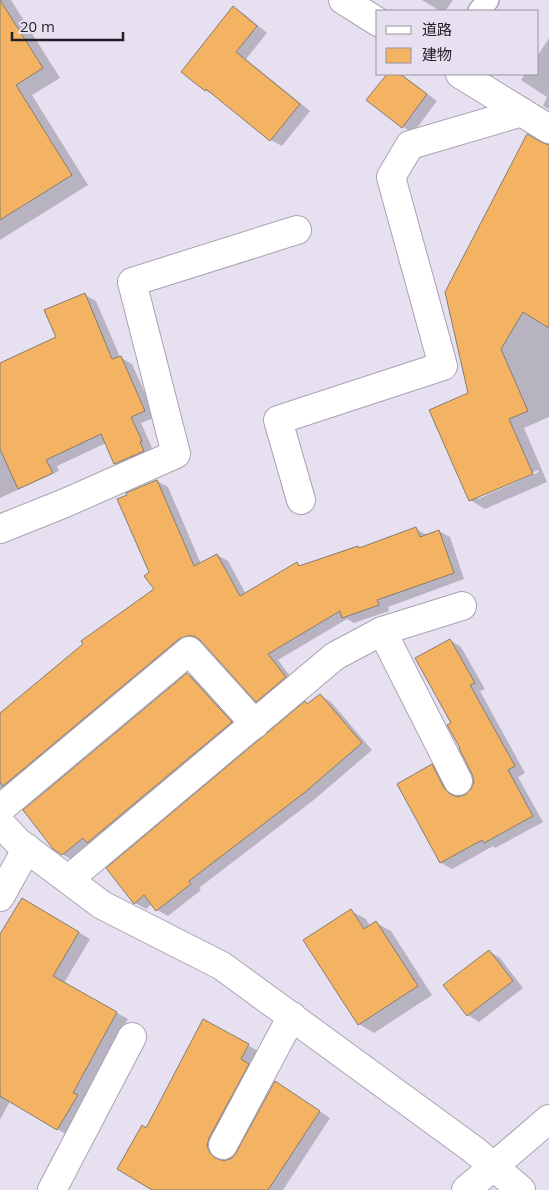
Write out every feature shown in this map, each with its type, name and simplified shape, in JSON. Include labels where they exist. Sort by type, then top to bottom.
[{"type":"street","points":[[343,0],[376,21]]},
{"type":"street","points":[[462,75],[549,129]]},
{"type":"street","points":[[301,500],[278,420],[443,366],[391,176],[410,145],[522,112]]},
{"type":"street","points":[[0,529],[176,454],[132,282],[297,230]]},
{"type":"street","points":[[69,880],[335,656],[382,631],[462,606]]},
{"type":"street","points":[[382,631],[458,781]]},
{"type":"street","points":[[0,809],[189,651],[255,724]]},
{"type":"street","points":[[0,823],[18,842],[102,905],[222,966],[466,1144],[521,1190]]},
{"type":"street","points":[[0,897],[26,848]]},
{"type":"street","points":[[223,1145],[292,1016]]},
{"type":"street","points":[[52,1190],[132,1037]]},
{"type":"street","points":[[466,1190],[549,1119]]},
{"type":"lane","points":[[480,10],[488,0]]},
{"type":"building","points":[[0,0],[43,68],[16,85],[72,175],[0,220]]},
{"type":"building","points":[[233,6],[257,26],[236,52],[300,104],[270,141],[206,89],[205,91],[181,72]]},
{"type":"building","points":[[386,75],[401,75],[427,94],[402,128],[366,100]]},
{"type":"building","points":[[527,134],[549,145],[549,328],[523,312],[501,349],[528,411],[509,419],[533,474],[469,501],[429,410],[468,393],[445,292]]},
{"type":"building","points":[[85,293],[112,359],[121,356],[145,411],[131,417],[142,441],[140,442],[144,451],[114,464],[101,434],[46,460],[53,473],[18,489],[0,449],[0,363],[56,337],[44,310]]},
{"type":"building","points":[[157,480],[194,566],[217,554],[240,596],[297,562],[299,566],[358,546],[359,548],[416,527],[420,537],[439,530],[454,573],[377,600],[379,605],[342,618],[340,611],[268,654],[286,677],[256,702],[200,640],[194,636],[179,639],[3,786],[0,782],[0,713],[83,644],[81,641],[154,589],[144,576],[149,572],[117,499],[127,495],[126,493]]},
{"type":"building","points":[[450,639],[475,683],[470,685],[515,766],[508,770],[533,816],[484,843],[482,840],[440,863],[397,784],[432,764],[444,788],[450,794],[457,797],[465,795],[471,789],[474,782],[460,748],[447,725],[451,723],[415,658]]},
{"type":"building","points":[[187,673],[232,722],[87,843],[83,838],[62,855],[53,849],[23,810]]},
{"type":"building","points":[[320,694],[362,743],[304,793],[189,881],[191,884],[156,911],[144,895],[134,904],[106,868],[305,701],[307,704]]},
{"type":"building","points":[[22,898],[79,932],[53,976],[117,1012],[73,1093],[78,1095],[57,1130],[0,1096],[0,934]]},
{"type":"building","points":[[351,909],[364,929],[376,921],[418,986],[358,1025],[303,940]]},
{"type":"building","points":[[489,950],[513,981],[467,1016],[443,985]]},
{"type":"building","points":[[203,1019],[249,1044],[241,1059],[249,1064],[209,1138],[207,1146],[215,1158],[224,1161],[232,1158],[236,1153],[275,1081],[320,1111],[268,1190],[152,1190],[117,1169],[142,1125],[146,1128]]}]
